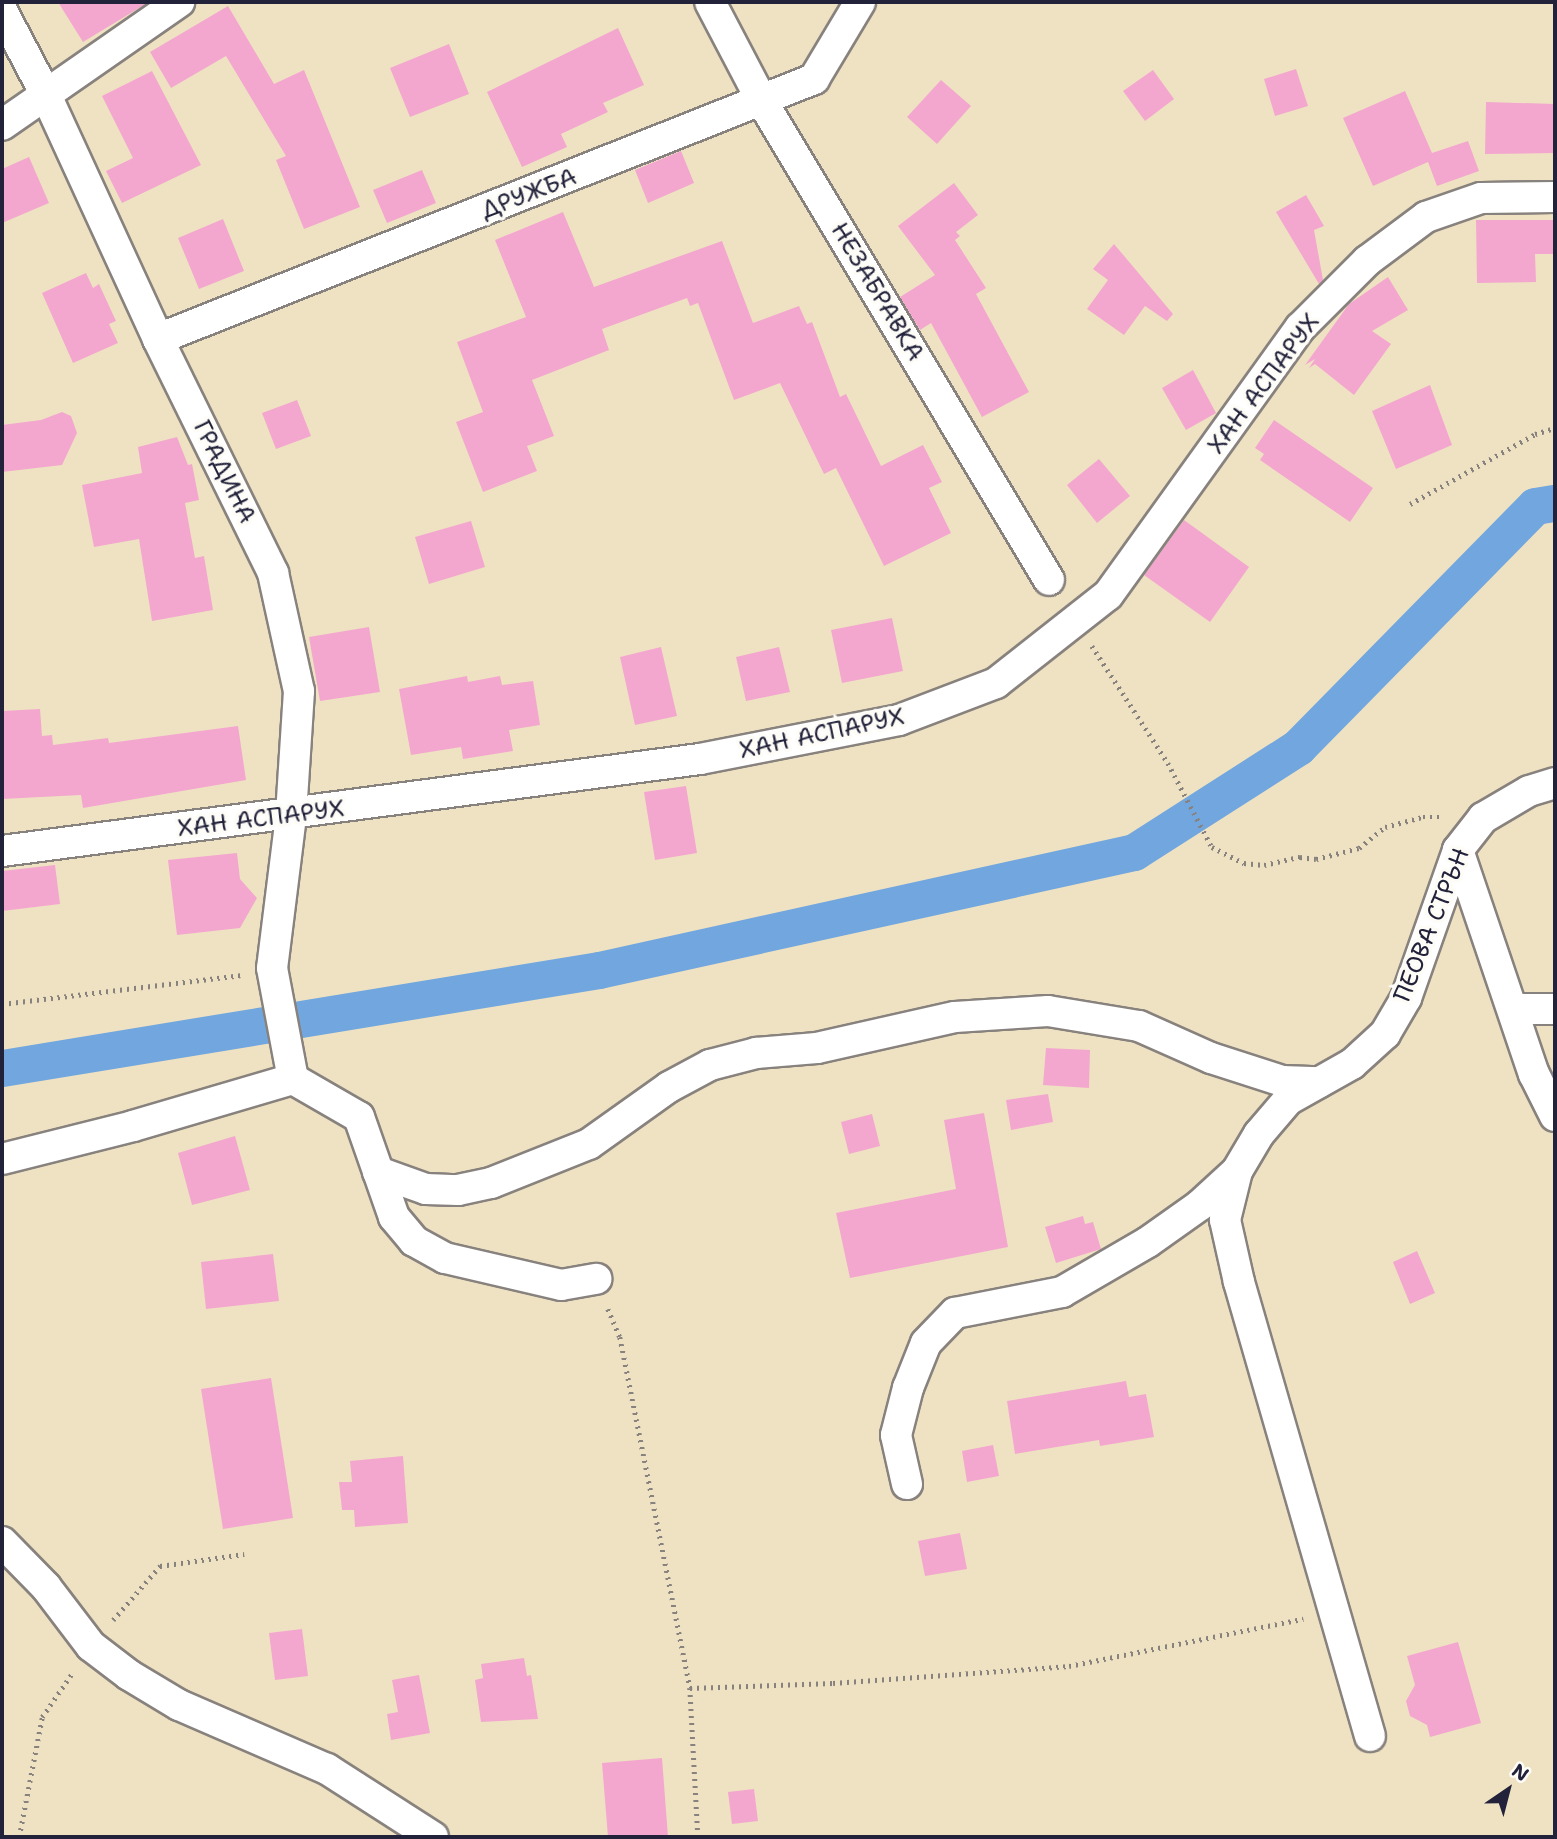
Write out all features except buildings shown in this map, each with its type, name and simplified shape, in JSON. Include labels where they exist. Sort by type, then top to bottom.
[{"type":"street","points":[[2,125],[179,2]]},
{"type":"street","name":"НЕЗАБРАВКА","points":[[710,2],[763,103],[1049,580]]},
{"type":"street","name":"ДРУЖБА","points":[[158,339],[763,103],[814,79],[860,2]]},
{"type":"street","name":"ГРАДИНА","points":[[2,11],[46,93],[158,339],[273,573],[299,691],[291,816],[272,968],[293,1079]]},
{"type":"street","name":"ХАН АСПАРУХ","points":[[2,851],[291,816],[700,759],[899,720],[996,683],[1077,623],[1108,595],[1300,328],[1367,261],[1426,217],[1481,198],[1555,197]]},
{"type":"street","name":"ПЕОВА СТРЪН","points":[[1237,1171],[1259,1134],[1288,1100],[1352,1064],[1390,1025],[1406,998],[1458,850],[1483,818],[1529,790],[1555,783]]},
{"type":"street","points":[[1458,850],[1534,1074],[1555,1116]]},
{"type":"street","points":[[1514,1009],[1555,1009]]},
{"type":"street","points":[[378,1172],[426,1189],[458,1190],[491,1183],[589,1144],[669,1087],[710,1065],[756,1053],[817,1048],[956,1017],[1048,1011],[1139,1027],[1212,1058],[1282,1081],[1320,1082]]},
{"type":"street","points":[[2,1159],[133,1126],[293,1079],[359,1116],[394,1217],[414,1241],[445,1258],[561,1285],[596,1279]]},
{"type":"street","points":[[907,1484],[896,1435],[908,1388],[926,1343],[955,1313],[1062,1292],[1148,1242],[1200,1205],[1237,1171]]},
{"type":"street","points":[[1237,1171],[1225,1220],[1239,1282],[1370,1736]]},
{"type":"street","points":[[2,1542],[46,1587],[91,1646],[129,1675],[179,1705],[327,1769],[433,1837]]},
{"type":"path","points":[[1410,503],[1535,434],[1555,429]]},
{"type":"path","points":[[1077,623],[1168,763],[1183,797],[1212,847],[1244,863],[1264,865],[1359,848],[1385,827],[1423,817],[1483,818]]},
{"type":"path","points":[[2,1004],[272,968]]},
{"type":"path","points":[[596,1279],[620,1338],[690,1688],[698,1837]]},
{"type":"path","points":[[690,1688],[1069,1666],[1336,1612]]},
{"type":"waterway","points":[[2,1068],[599,970],[1134,852],[1298,747],[1535,506],[1555,503]]}]
